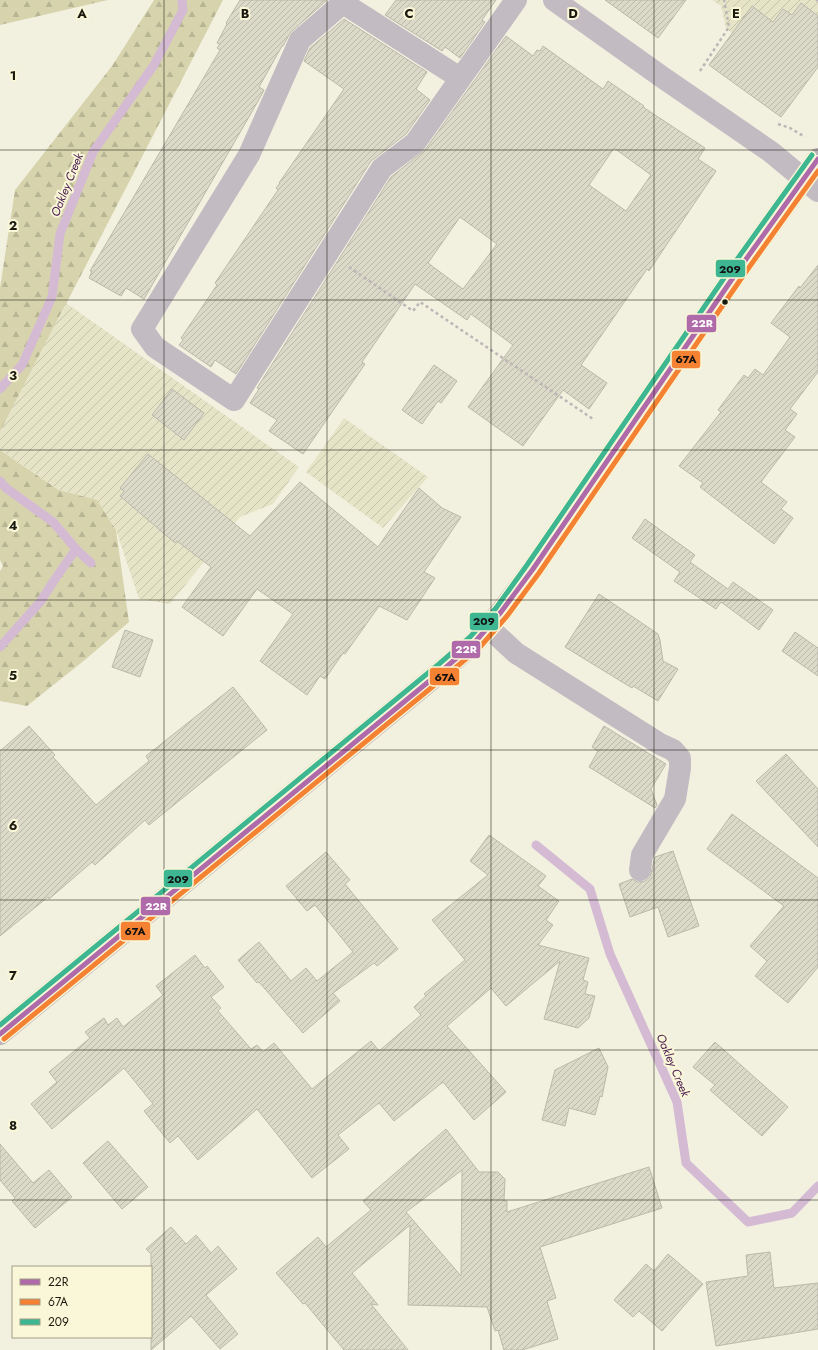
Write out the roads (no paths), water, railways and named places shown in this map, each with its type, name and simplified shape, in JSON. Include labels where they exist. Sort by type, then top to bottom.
[{"type":"main road","points":[[0,1034],[475,642],[501,612],[533,570],[739,269],[811,185],[818,160]]},
{"type":"street","points":[[460,78],[343,3],[300,40],[249,155],[142,329],[155,347],[234,400],[382,168],[415,143],[516,0]]},
{"type":"street","points":[[554,0],[771,152],[811,185]]},
{"type":"street","points":[[488,627],[516,653],[660,744],[673,750],[680,758],[680,768],[675,799],[642,855],[640,870]]},
{"type":"waterway","name":"Oakley Creek","points":[[0,389],[22,365],[52,297],[60,234],[93,152],[154,65],[183,10],[182,0]]},
{"type":"waterway","name":"Oakley Creek","points":[[0,481],[6,488],[53,522],[76,549],[91,563]]},
{"type":"waterway","name":"Oakley Creek","points":[[0,647],[41,601],[76,549]]},
{"type":"waterway","name":"Oakley Creek","points":[[536,845],[590,889],[610,954],[677,1102],[686,1163],[748,1222],[792,1213],[818,1186]]}]
